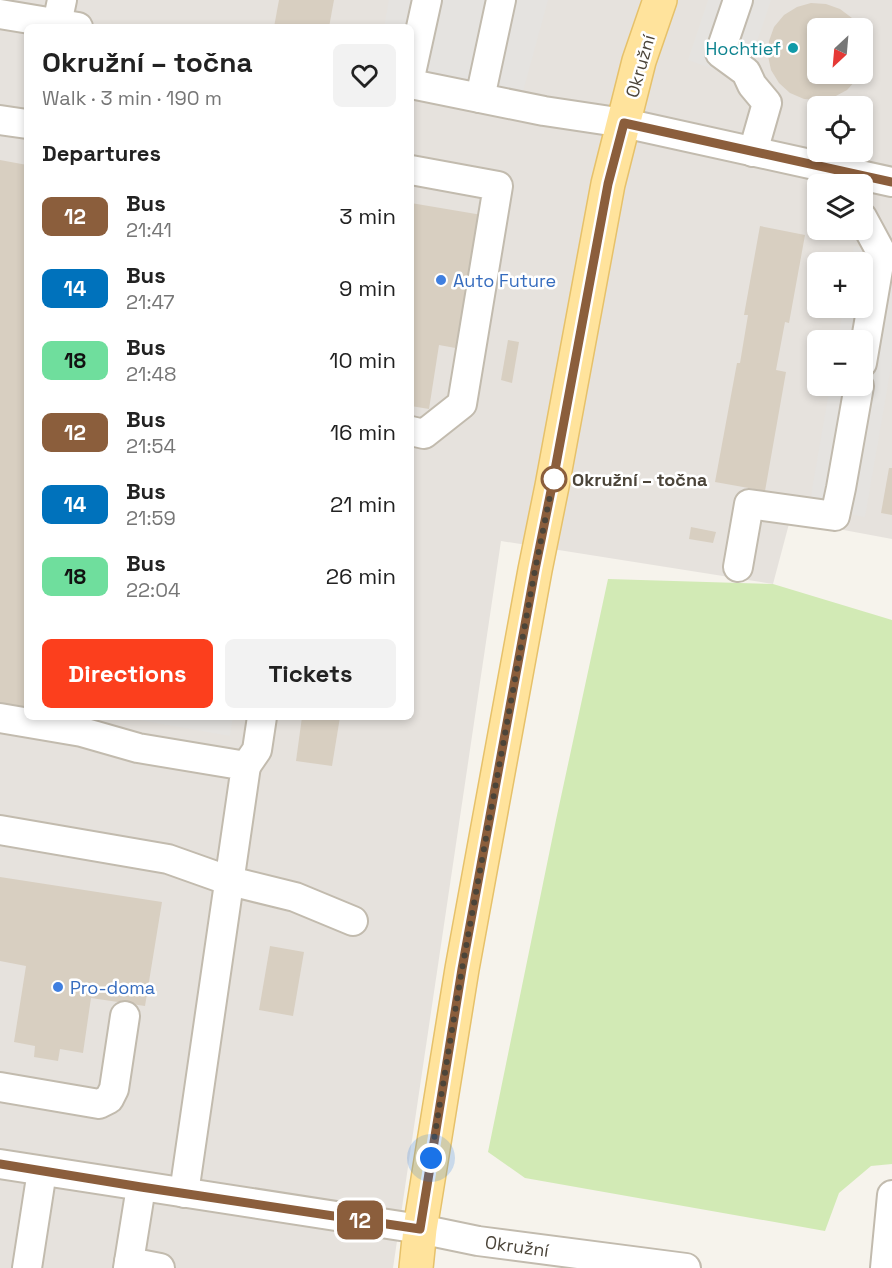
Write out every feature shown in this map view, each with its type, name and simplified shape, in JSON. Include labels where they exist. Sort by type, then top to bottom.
[{"type":"main road","name":"Okružní","points":[[416,1268],[420,1229],[462,969],[608,184],[639,61],[660,0]]},
{"type":"street","points":[[414,59],[427,0]]},
{"type":"street","points":[[480,98],[501,0]]},
{"type":"street","points":[[738,0],[720,52],[747,72],[752,85],[767,103],[753,152]]},
{"type":"street","points":[[14,10],[66,17]]},
{"type":"street","points":[[414,85],[544,111],[624,123],[753,152],[831,174]]},
{"type":"street","points":[[0,120],[24,124]]},
{"type":"street","points":[[414,171],[498,186],[462,404],[424,434],[414,432]]},
{"type":"street","points":[[873,180],[892,182]]},
{"type":"street","points":[[868,330],[881,252],[873,237]]},
{"type":"street","points":[[738,567],[749,504],[835,516],[857,396]]},
{"type":"street","points":[[0,718],[24,720]]},
{"type":"street","points":[[28,720],[83,724],[138,748],[246,766]]},
{"type":"street","points":[[184,1194],[246,766],[257,750],[262,720]]},
{"type":"street","points":[[0,830],[168,859],[230,881],[295,897],[353,921]]},
{"type":"street","points":[[0,1087],[99,1104],[109,1098],[114,1089],[125,1016]]},
{"type":"street","points":[[0,1164],[420,1229]]},
{"type":"street","points":[[27,1268],[42,1171]]},
{"type":"street","points":[[141,1187],[129,1265],[160,1268]]},
{"type":"street","points":[[885,1268],[892,1195]]},
{"type":"street","name":"Okružní","points":[[420,1229],[478,1241],[686,1268]]},
{"type":"shaded area","points":[[0,0],[892,0],[892,539],[790,520],[773,584],[501,541],[393,1268],[0,1268]]},
{"type":"shaded area","points":[[389,0],[548,0],[522,95],[414,70],[414,24],[385,24]]},
{"type":"shaded area","points":[[708,0],[771,0],[744,80],[688,60]]},
{"type":"shaded area","points":[[854,246],[892,253],[892,361],[865,517],[809,507],[828,396],[873,396],[873,330],[840,330],[841,318],[873,318],[873,252],[853,252]]},
{"type":"shaded area","points":[[140,720],[233,720],[230,736]]},
{"type":"green space","points":[[608,579],[773,584],[892,620],[892,1164],[871,1166],[839,1193],[825,1231],[525,1178],[488,1152]]},
{"type":"building","points":[[279,0],[334,0],[330,24],[275,24]]},
{"type":"building","name":"Hochtief","points":[[811,3],[826,4],[840,9],[852,18],[807,18],[807,84],[852,84],[836,96],[807,96],[807,99],[804,99],[790,93],[779,83],[771,70],[768,56],[769,41],[774,27],[784,15],[797,7]]},
{"type":"building","points":[[0,160],[24,164],[24,707],[0,703]]},
{"type":"building","name":"Auto Future","points":[[414,204],[482,215],[461,349],[439,345],[429,409],[414,406]]},
{"type":"building","points":[[760,226],[805,235],[789,323],[785,322],[776,370],[786,372],[765,491],[715,482],[737,363],[740,363],[748,315],[744,315]]},
{"type":"building","points":[[508,340],[519,342],[512,383],[501,380]]},
{"type":"building","points":[[889,468],[892,468],[892,515],[881,513]]},
{"type":"building","points":[[691,527],[716,532],[713,543],[689,539]]},
{"type":"building","points":[[302,720],[340,720],[332,766],[296,761]]},
{"type":"building","points":[[0,877],[162,902],[145,1006],[91,998],[83,1053],[60,1049],[58,1061],[34,1057],[35,1046],[14,1042],[26,966],[0,961]]},
{"type":"building","points":[[270,946],[304,952],[293,1016],[259,1010]]},
{"type":"bus line","name":"12","points":[[0,1164],[420,1229],[462,969],[535,570],[608,184],[624,123],[892,182]]},
{"type":"place","name":"Hochtief","points":[[793,48]]},
{"type":"place","name":"Auto Future","points":[[441,280]]},
{"type":"place","name":"Okružní – točna","points":[[554,479]]},
{"type":"place","name":"Pro-doma","points":[[58,987]]},
{"type":"route","points":[[431,1158],[462,969],[554,476],[554,479]]}]
